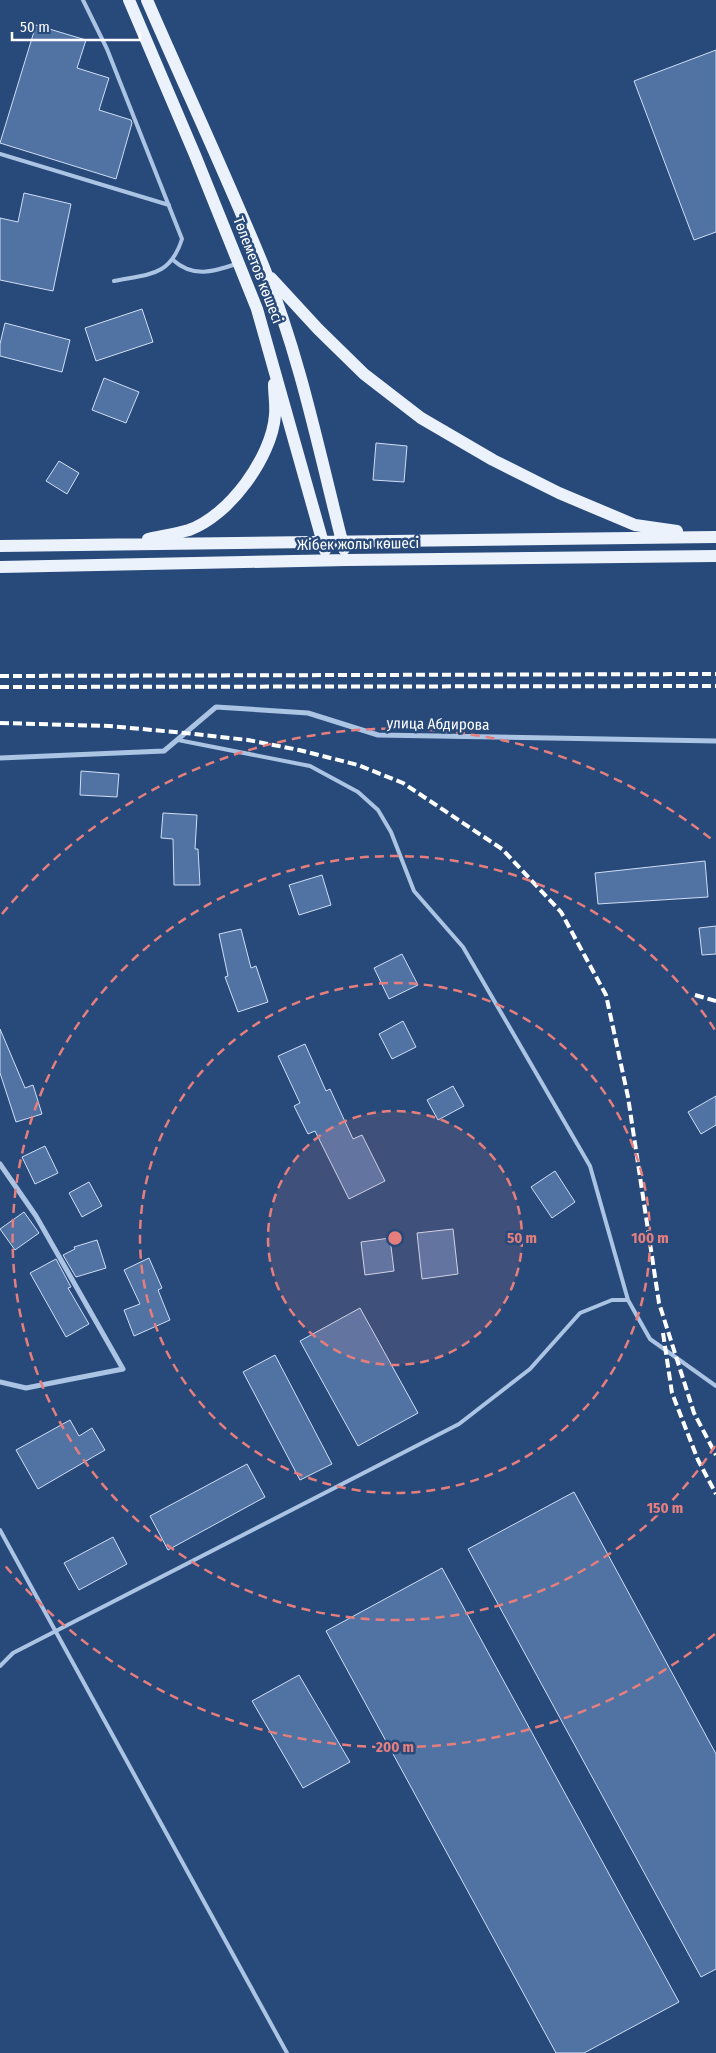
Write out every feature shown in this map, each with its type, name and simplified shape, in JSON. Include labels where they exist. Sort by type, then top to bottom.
[{"type":"main road","name":"Төлеметов көшесі","points":[[129,0],[257,309],[273,360],[328,561]]},
{"type":"main road","name":"Төлеметов көшесі","points":[[147,0],[265,270]]},
{"type":"main road","points":[[265,270],[318,330],[364,374],[421,418],[493,460],[559,493],[635,524],[712,537]]},
{"type":"main road","points":[[265,270],[289,340],[322,457],[347,560]]},
{"type":"main road","points":[[126,545],[190,529],[222,510],[249,479],[266,448],[275,416],[273,360]]},
{"type":"main road","points":[[0,546],[712,537]]},
{"type":"main road","name":"Жібек жолы көшесі","points":[[0,567],[347,560],[716,556]]},
{"type":"street","name":"улица Абдирова","points":[[0,758],[164,751],[216,707],[308,713],[378,735],[716,741]]},
{"type":"street","points":[[0,1164],[36,1216],[123,1369],[26,1388],[0,1382]]},
{"type":"lane","points":[[83,0],[107,49],[182,240],[173,260],[161,271],[114,281]]},
{"type":"lane","points":[[0,154],[169,205]]},
{"type":"lane","points":[[173,260],[185,269],[203,273],[238,263]]},
{"type":"lane","points":[[178,740],[310,766],[358,792],[378,810],[391,832],[414,891],[463,947],[590,1166],[628,1300],[650,1339],[716,1386]]},
{"type":"lane","points":[[0,1666],[13,1653],[459,1424],[530,1369],[580,1313],[612,1300],[628,1300]]},
{"type":"lane","points":[[0,1530],[287,2053]]},
{"type":"building","points":[[36,25],[86,40],[77,68],[109,78],[99,110],[131,120],[132,123],[116,179],[0,143]]},
{"type":"building","points":[[716,50],[716,232],[694,240],[634,81]]},
{"type":"building","points":[[24,193],[71,204],[53,291],[0,280],[0,218],[18,222]]},
{"type":"building","points":[[142,309],[153,342],[96,361],[85,328]]},
{"type":"building","points":[[5,323],[70,340],[62,372],[0,356],[0,344]]},
{"type":"building","points":[[104,378],[139,392],[126,423],[92,410]]},
{"type":"building","points":[[376,443],[407,446],[404,482],[373,480]]},
{"type":"building","points":[[59,461],[79,473],[67,494],[46,481]]},
{"type":"building","points":[[81,771],[119,774],[117,797],[80,795]]},
{"type":"building","points":[[163,813],[197,815],[195,849],[198,849],[200,885],[174,885],[173,839],[161,838]]},
{"type":"building","points":[[705,861],[708,897],[598,904],[595,873]]},
{"type":"building","points":[[322,875],[331,905],[299,915],[289,885]]},
{"type":"building","points":[[716,926],[716,954],[702,955],[699,928]]},
{"type":"building","points":[[241,929],[251,968],[256,966],[268,1002],[238,1012],[225,977],[228,976],[219,934]]},
{"type":"building","points":[[402,954],[418,985],[389,999],[374,968]]},
{"type":"building","points":[[403,1021],[416,1047],[392,1059],[379,1034]]},
{"type":"building","points":[[0,1029],[25,1088],[33,1085],[42,1114],[16,1122],[0,1073]]},
{"type":"building","points":[[305,1044],[326,1091],[330,1089],[353,1139],[362,1135],[385,1181],[349,1199],[315,1131],[308,1134],[294,1106],[300,1103],[278,1056]]},
{"type":"building","points":[[453,1086],[464,1106],[438,1120],[427,1100]]},
{"type":"building","points":[[716,1096],[716,1125],[701,1134],[688,1112]]},
{"type":"building","points":[[45,1146],[58,1173],[35,1184],[22,1157]]},
{"type":"building","points":[[555,1171],[575,1202],[552,1218],[531,1187]]},
{"type":"building","points":[[89,1182],[102,1206],[82,1217],[69,1193]]},
{"type":"building","points":[[24,1212],[39,1233],[15,1250],[0,1229]]},
{"type":"building","points":[[453,1229],[458,1274],[422,1279],[417,1233]]},
{"type":"building","points":[[390,1238],[394,1271],[365,1275],[361,1242]]},
{"type":"building","points":[[97,1240],[106,1268],[76,1277],[63,1255],[75,1249],[74,1247]]},
{"type":"building","points":[[149,1258],[162,1288],[158,1290],[170,1320],[134,1336],[124,1310],[140,1304],[124,1270]]},
{"type":"building","points":[[56,1259],[71,1287],[68,1288],[89,1324],[66,1337],[30,1273]]},
{"type":"building","points":[[360,1308],[418,1413],[358,1446],[300,1341]]},
{"type":"building","points":[[275,1355],[332,1464],[300,1480],[243,1372]]},
{"type":"building","points":[[70,1420],[79,1436],[92,1428],[105,1450],[38,1489],[16,1450]]},
{"type":"building","points":[[247,1464],[265,1497],[168,1550],[150,1516]]},
{"type":"building","points":[[574,1492],[716,1754],[716,1969],[701,1977],[468,1549]]},
{"type":"building","points":[[113,1537],[127,1564],[79,1590],[64,1563]]},
{"type":"building","points":[[442,1568],[679,2002],[584,2053],[556,2053],[326,1631]]},
{"type":"building","points":[[299,1675],[350,1762],[303,1788],[252,1701]]},
{"type":"railway","points":[[0,676],[716,674]]},
{"type":"railway","points":[[0,687],[716,686]]},
{"type":"railway","points":[[0,723],[109,726],[248,740],[299,750],[358,765],[403,783],[502,849],[561,912],[606,995],[628,1097],[659,1303],[694,1413],[716,1455]]},
{"type":"railway","points":[[695,995],[716,1001]]},
{"type":"railway","points":[[663,1333],[672,1393],[698,1460],[716,1494]]}]
